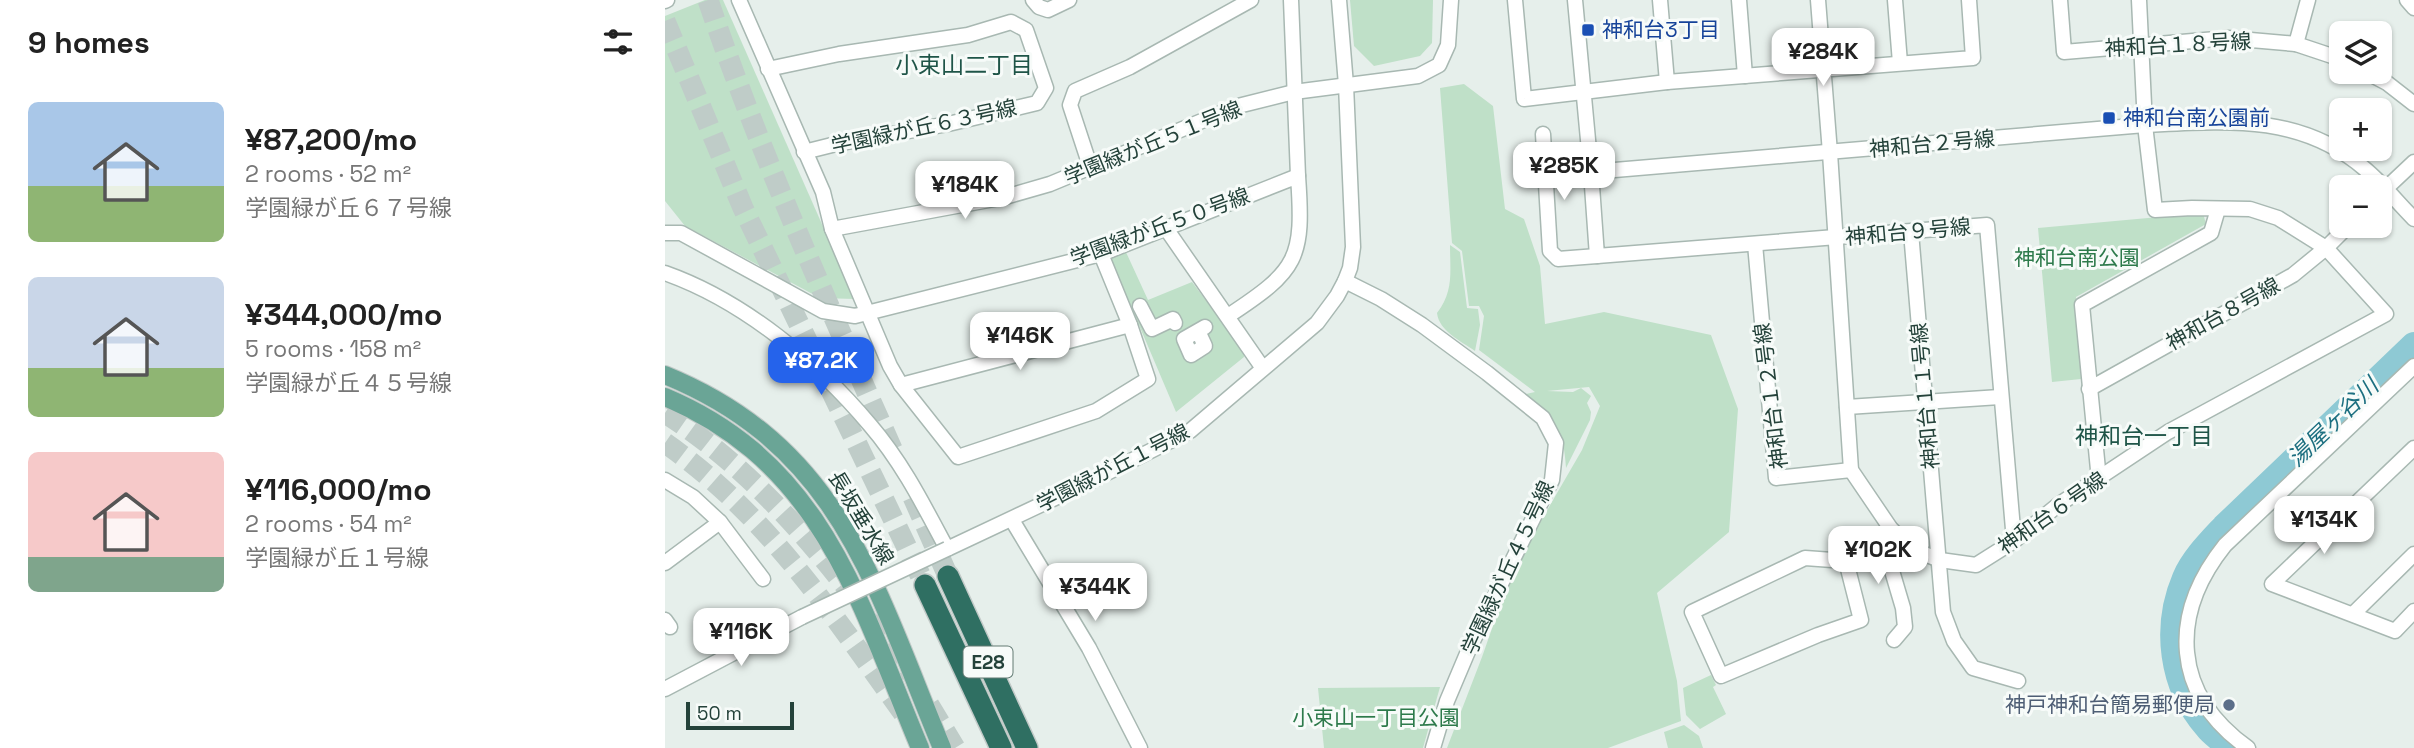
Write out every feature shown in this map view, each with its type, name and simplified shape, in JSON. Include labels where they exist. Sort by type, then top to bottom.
[{"type":"highway","name":"E28","points":[[948,576],[1027,748]]},
{"type":"highway","name":"E28","points":[[925,585],[1001,748]]},
{"type":"main road","name":"長坂垂水線","points":[[665,375],[692,386],[746,418],[777,442],[816,485],[863,561],[942,748]]},
{"type":"main road","name":"長坂垂水線","points":[[665,397],[734,434],[771,465],[800,497],[845,570],[920,748]]},
{"type":"street","points":[[739,0],[823,192],[832,229],[890,366],[901,385],[958,457],[1096,411],[1148,379],[1130,325],[1101,254]]},
{"type":"street","points":[[1033,0],[1039,7],[1048,10],[1069,0]]},
{"type":"street","points":[[1091,169],[1070,105],[1075,91],[1130,67],[1251,0]]},
{"type":"street","points":[[1228,316],[1266,291],[1282,276],[1296,252],[1301,217],[1291,0]]},
{"type":"street","name":"学園緑が丘１号線","points":[[665,689],[802,617],[1012,520],[1190,430],[1317,323],[1345,281],[1353,247],[1346,85],[1339,0]]},
{"type":"street","name":"学園緑が丘５１号線","points":[[832,229],[1005,197],[1050,184],[1238,106],[1294,92],[1417,76],[1439,65],[1448,45],[1451,0]]},
{"type":"street","points":[[1515,0],[1524,99],[1667,82],[1973,58],[1969,0]]},
{"type":"street","points":[[1575,0],[1597,256]]},
{"type":"street","points":[[1660,0],[1667,82]]},
{"type":"street","points":[[1739,0],[1745,76]]},
{"type":"street","points":[[1818,0],[1831,153],[1851,470]]},
{"type":"street","points":[[1895,0],[1900,63]]},
{"type":"street","name":"神和台１８号線","points":[[2060,0],[2064,52],[2228,38],[2296,44],[2329,55]]},
{"type":"street","points":[[2139,0],[2145,125]]},
{"type":"street","points":[[2296,44],[2308,0]]},
{"type":"street","points":[[2407,0],[2414,8]]},
{"type":"street","name":"学園緑が丘６３号線","points":[[768,69],[839,54],[968,35],[1011,22],[1026,30],[1045,88],[1037,103],[948,124],[804,152]]},
{"type":"street","points":[[2389,84],[2414,104]]},
{"type":"street","name":"神和台２号線","points":[[1591,172],[2145,125],[2228,121],[2270,124],[2313,137],[2344,154],[2370,175]]},
{"type":"street","name":"神和台６号線","points":[[1851,470],[1887,533],[1914,550],[1940,560],[1976,565],[2014,541],[2058,505],[2168,432],[2386,314],[2326,248],[2278,218],[2250,209],[2155,210],[2145,125]]},
{"type":"street","name":"神和台９号線","points":[[1543,134],[1550,251],[1558,259],[1987,225],[2014,541]]},
{"type":"street","points":[[2392,183],[2414,162]]},
{"type":"street","name":"学園緑が丘５０号線","points":[[665,233],[681,233],[823,312],[855,316],[1101,254],[1298,176]]},
{"type":"street","name":"神和台２号線","points":[[2392,199],[2414,219]]},
{"type":"street","points":[[2099,480],[2082,305],[2211,233],[2218,209]]},
{"type":"street","points":[[1165,228],[1262,367]]},
{"type":"street","name":"神和台１１号線","points":[[1911,232],[1943,612],[1954,641],[1973,668],[2018,681]]},
{"type":"street","name":"神和台８号線","points":[[2089,389],[2293,275],[2336,238]]},
{"type":"street","name":"神和台１２号線","points":[[1755,244],[1776,478],[1851,470]]},
{"type":"street","points":[[665,273],[688,281],[748,313],[827,378],[871,426],[892,455],[917,493],[947,549]]},
{"type":"street","name":"学園緑が丘４５号線","points":[[1345,281],[1381,299],[1422,325],[1478,366],[1543,418],[1556,443],[1552,480],[1469,649],[1447,701],[1433,748]]},
{"type":"street","points":[[1140,306],[1151,330],[1173,319],[1189,357],[1207,348],[1201,329],[1180,332]]},
{"type":"street","points":[[901,385],[1130,325]]},
{"type":"street","points":[[2248,748],[2212,714],[2192,675],[2186,633],[2195,591],[2211,562],[2225,545],[2414,366]]},
{"type":"street","points":[[1847,407],[2000,397]]},
{"type":"street","points":[[2414,448],[2272,584],[2395,631],[2414,611]]},
{"type":"street","points":[[665,480],[692,497],[720,522],[763,579]]},
{"type":"street","points":[[1012,520],[1089,648],[1140,748]]},
{"type":"street","points":[[665,563],[720,522]]},
{"type":"street","points":[[1846,561],[1861,620],[1721,676],[1692,612],[1805,558],[1846,561],[1887,533],[1905,627],[1894,640]]},
{"type":"street","points":[[2353,614],[2414,554]]},
{"type":"green space","points":[[705,0],[723,0],[855,299],[820,298],[685,226],[665,201],[665,16]]},
{"type":"green space","points":[[1350,0],[1433,0],[1432,43],[1420,56],[1374,66],[1354,46]]},
{"type":"green space","points":[[1464,84],[1493,106],[1505,209],[1524,219],[1540,266],[1545,324],[1604,312],[1711,335],[1738,409],[1729,532],[1657,593],[1677,681],[1681,721],[1608,748],[1447,748],[1503,597],[1527,545],[1582,450],[1600,406],[1589,387],[1547,391],[1573,392],[1581,388],[1591,396],[1587,403],[1591,412],[1590,420],[1566,468],[1563,444],[1556,426],[1544,410],[1526,394],[1535,392],[1479,350],[1484,316],[1479,306],[1469,306],[1462,251],[1452,243],[1440,88]]},
{"type":"green space","name":"神和台南公園","points":[[2203,213],[2206,224],[2076,297],[2081,379],[2052,382],[2038,228]]},
{"type":"green space","points":[[1450,245],[1460,252],[1467,308],[1478,309],[1480,325],[1475,351],[1446,330],[1437,313],[1449,289]]},
{"type":"green space","points":[[1125,250],[1148,300],[1192,282],[1244,351],[1244,357],[1176,412],[1110,257]]},
{"type":"green space","points":[[1711,675],[1716,685],[1713,687],[1726,714],[1700,729],[1686,715],[1683,688]]},
{"type":"green space","name":"小束山一丁目公園","points":[[1440,687],[1423,748],[1324,748],[1318,688]]},
{"type":"green space","points":[[1684,725],[1699,736],[1703,748],[1668,748],[1664,732]]},
{"type":"waterway","name":"湯屋ヶ谷川","points":[[2231,748],[2209,730],[2195,711],[2179,675],[2173,636],[2178,597],[2188,571],[2224,527],[2414,345]]},
{"type":"tunnel","points":[[708,0],[773,174],[896,458]]},
{"type":"tunnel","points":[[665,21],[743,208],[925,585]]},
{"type":"tunnel","points":[[665,413],[692,431],[742,472],[810,542],[851,593]]},
{"type":"tunnel","points":[[665,443],[735,501],[766,533],[824,603],[904,714]]},
{"type":"tunnel","points":[[913,497],[948,576]]},
{"type":"tunnel","points":[[871,618],[909,676]]},
{"type":"tunnel","points":[[929,705],[955,748]]},
{"type":"place","name":"神和台3丁目","points":[[1588,30]]},
{"type":"place","name":"神和台南公園前","points":[[2109,118]]},
{"type":"place","name":"神戸神和台簡易郵便局","points":[[2229,705]]},
{"type":"district","name":"小束山二丁目","points":[[964,65]]},
{"type":"district","name":"神和台一丁目","points":[[2144,436]]}]
